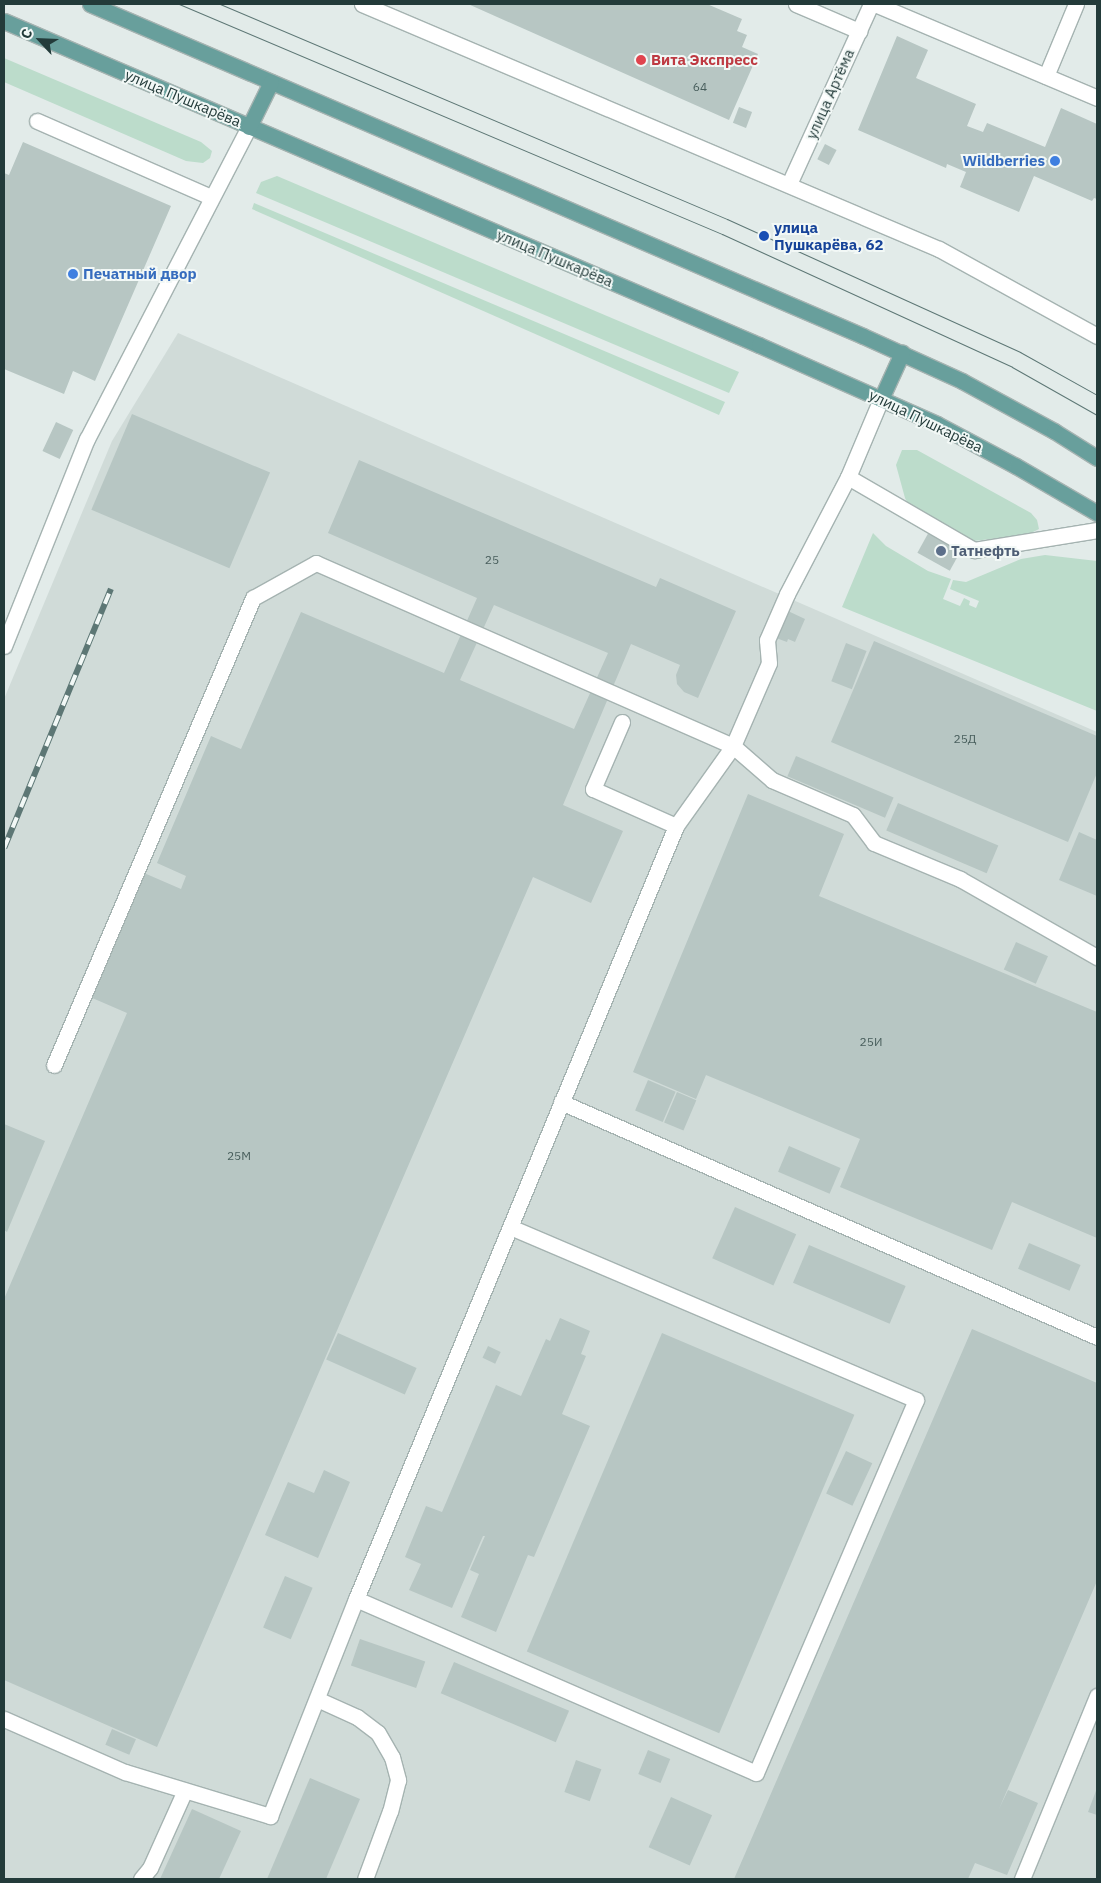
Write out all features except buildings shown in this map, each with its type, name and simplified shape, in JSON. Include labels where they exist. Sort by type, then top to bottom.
[{"type":"main road","points":[[90,4],[902,353],[962,381],[1054,431],[1097,458]]},
{"type":"main road","name":"улица Пушкарёва","points":[[4,21],[937,424],[1097,513]]},
{"type":"main road","points":[[249,127],[271,82]]},
{"type":"main road","points":[[881,399],[902,353]]},
{"type":"street","points":[[362,4],[939,249],[1097,336]]},
{"type":"street","points":[[796,4],[858,31]]},
{"type":"street","name":"улица Артёма","points":[[789,184],[871,4]]},
{"type":"street","points":[[875,4],[1097,98]]},
{"type":"street","points":[[1046,76],[1076,4]]},
{"type":"street","points":[[36,121],[211,197]]},
{"type":"street","points":[[5,637],[87,439],[249,127]]},
{"type":"street","points":[[4,1719],[125,1772],[270,1816],[356,1599],[676,826],[733,746],[769,663],[767,640],[787,594],[848,477],[881,399]]},
{"type":"street","points":[[848,477],[974,550],[1097,530]]},
{"type":"street","points":[[54,1065],[253,598],[316,563],[733,746],[772,780],[853,815],[874,843],[960,879],[1097,957]]},
{"type":"street","points":[[622,722],[593,789],[676,826]]},
{"type":"street","points":[[561,1102],[1097,1337]]},
{"type":"street","points":[[356,1599],[756,1773],[916,1400],[510,1227]]},
{"type":"street","points":[[1022,1879],[1097,1696]]},
{"type":"street","points":[[317,1699],[358,1717],[378,1733],[392,1757],[398,1780],[390,1811],[365,1879]]},
{"type":"street","points":[[141,1879],[150,1868],[185,1790]]},
{"type":"shaded area","points":[[178,333],[1097,732],[1097,1879],[4,1879],[4,699],[112,441]]},
{"type":"green space","points":[[4,58],[201,142],[212,151],[210,158],[203,163],[186,161],[4,82]]},
{"type":"green space","points":[[277,176],[739,372],[729,393],[256,193],[261,182]]},
{"type":"green space","points":[[254,203],[725,402],[719,415],[252,209]]},
{"type":"green space","points":[[902,450],[917,450],[1031,513],[1037,520],[1039,529],[1027,535],[973,541],[908,504],[896,465]]},
{"type":"green space","points":[[873,533],[886,546],[928,571],[951,579],[943,599],[960,606],[964,598],[970,601],[969,605],[976,608],[979,601],[950,589],[953,580],[966,582],[1021,559],[1045,555],[1097,561],[1097,711],[842,607]]},
{"type":"tram line","points":[[179,4],[722,234],[1012,367],[1097,415]]},
{"type":"tram line","points":[[220,4],[727,219],[1020,352],[1097,395]]},
{"type":"railway","points":[[4,848],[111,589]]},
{"type":"place","name":"Вита Экспресс","points":[[641,60]]},
{"type":"place","name":"Wildberries","points":[[1055,161]]},
{"type":"place","name":"улица Пушкарёва, 62","points":[[764,236]]},
{"type":"place","name":"Печатный двор","points":[[73,274]]},
{"type":"place","name":"Татнефть","points":[[941,551]]}]
